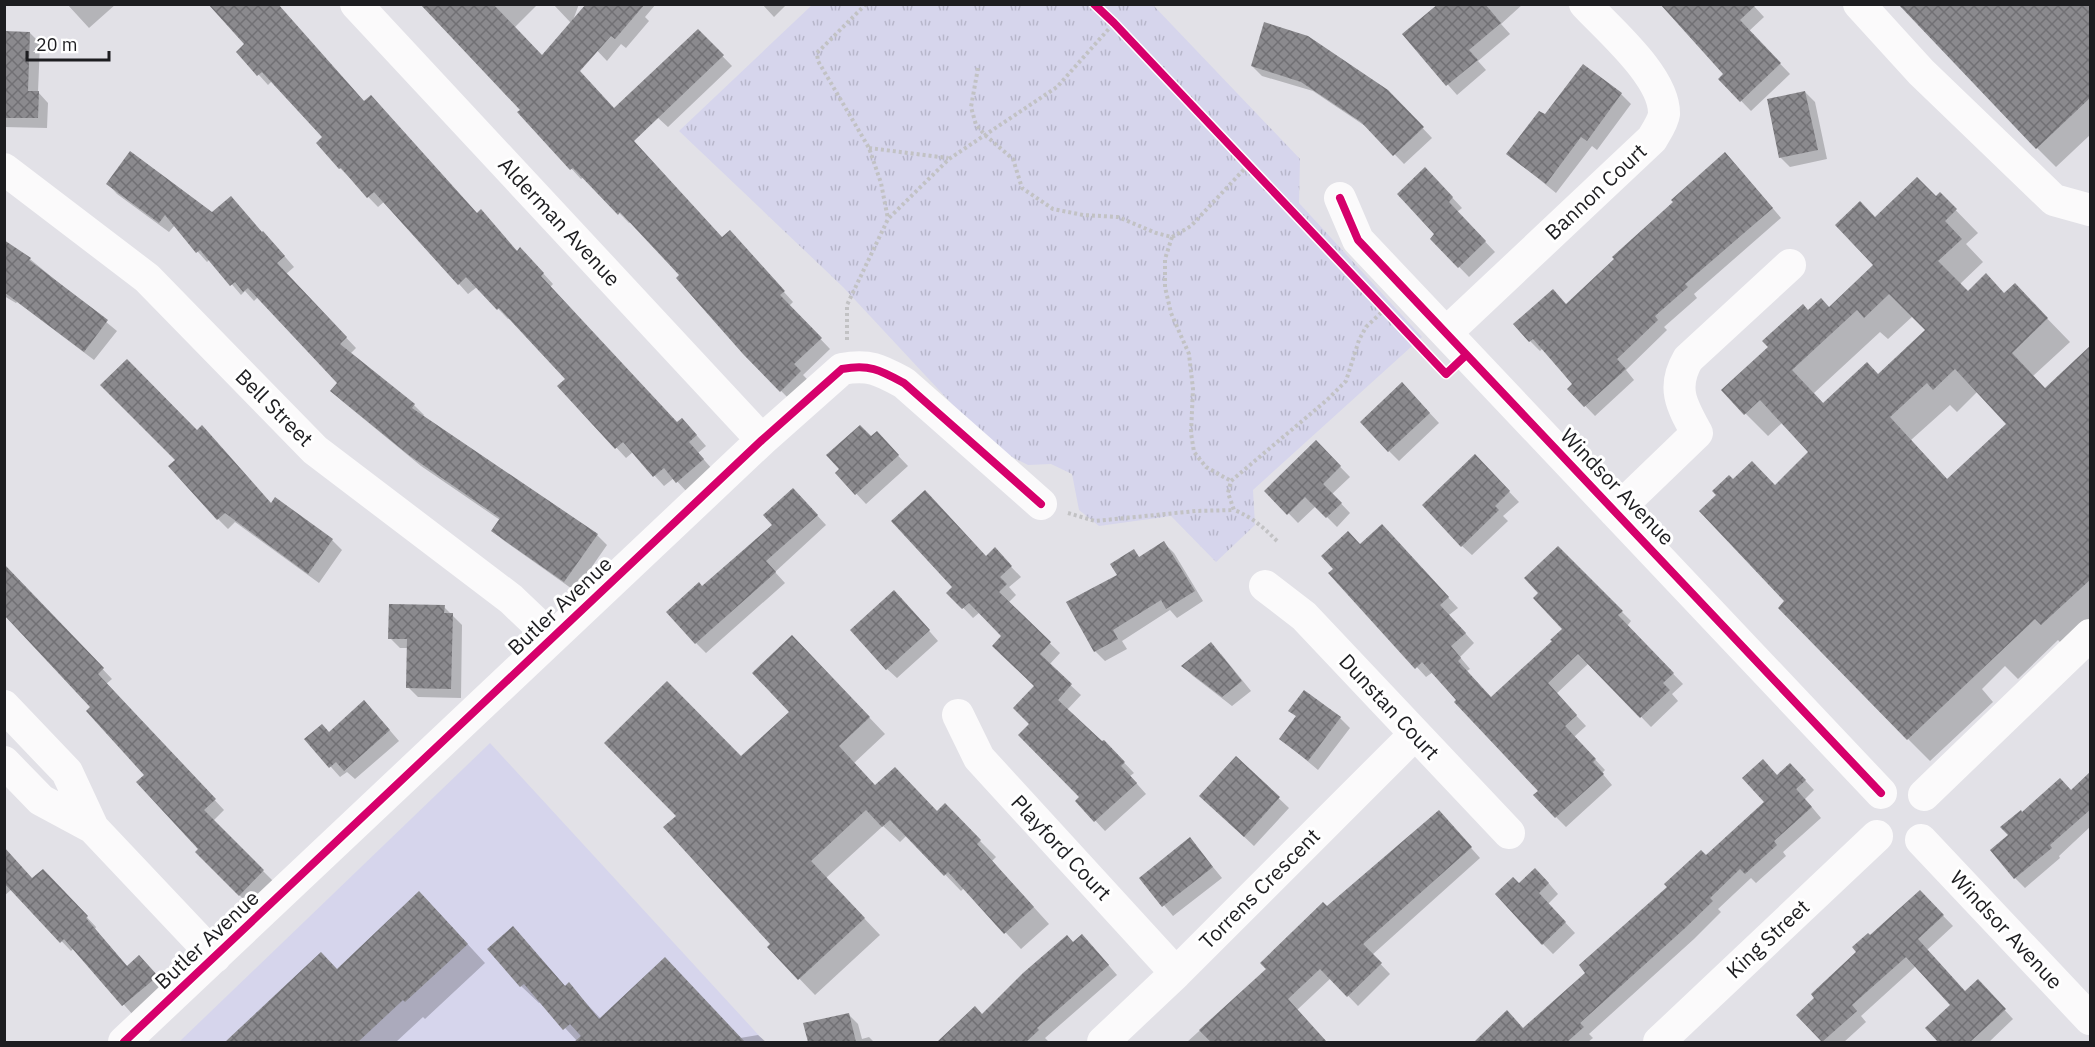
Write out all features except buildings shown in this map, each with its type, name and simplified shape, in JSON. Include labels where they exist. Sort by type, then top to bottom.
[{"type":"street","name":"Bannon Court","points":[[1446,333],[1652,140],[1664,115],[1661,94],[1648,72],[1585,4]]},
{"type":"street","points":[[1859,4],[1921,72],[2054,200],[2091,210]]},
{"type":"street","name":"Alderman Avenue","points":[[362,7],[762,440]]},
{"type":"street","name":"Bell Street","points":[[4,170],[147,278],[315,450],[512,599],[552,638]]},
{"type":"street","name":"Windsor Avenue","points":[[1340,198],[1358,240],[1881,793]]},
{"type":"street","points":[[1615,512],[1697,433],[1679,394],[1680,373],[1688,359],[1790,265]]},
{"type":"street","points":[[851,367],[878,368],[904,383],[1041,504]]},
{"type":"street","name":"Butler Avenue","points":[[124,1042],[762,440],[842,369],[851,367]]},
{"type":"street","name":"Dunstan Court","points":[[1265,586],[1304,616],[1509,833]]},
{"type":"street","points":[[1924,795],[2091,635]]},
{"type":"street","points":[[4,705],[67,772],[93,828]]},
{"type":"street","name":"Playford Court","points":[[958,715],[979,758],[1176,973]]},
{"type":"street","name":"Torrens Crescent","points":[[1103,1042],[1176,973],[1414,735]]},
{"type":"street","points":[[4,762],[41,800],[93,828],[215,957]]},
{"type":"street","points":[[1905,785],[1915,788],[1924,795],[1930,804],[1933,817],[1930,830],[1921,840],[1903,847],[1889,844],[1877,836],[1871,824],[1872,808],[1881,793],[1894,786],[1905,785]]},
{"type":"street","name":"King Street","points":[[1659,1042],[1877,836]]},
{"type":"street","name":"Windsor Avenue","points":[[1921,840],[2091,1019]]},
{"type":"path","points":[[866,4],[817,53],[818,62],[869,148],[881,183],[888,219]]},
{"type":"path","points":[[1108,16],[1122,31]]},
{"type":"path","points":[[851,367],[847,347],[847,305],[888,219],[949,159],[1057,87],[1114,22]]},
{"type":"path","points":[[978,68],[970,107],[976,125],[1013,159],[1022,188],[1053,209],[1083,215],[1118,217],[1156,233],[1172,237]]},
{"type":"path","points":[[869,148],[949,159]]},
{"type":"path","points":[[1241,156],[1257,173]]},
{"type":"path","points":[[1231,481],[1206,467],[1194,452],[1191,433],[1193,388],[1189,354],[1171,313],[1165,287],[1165,259],[1172,237],[1191,226],[1249,164]]},
{"type":"path","points":[[1234,510],[1228,493],[1231,481],[1327,400],[1346,381],[1359,340],[1366,327],[1384,307],[1393,317]]},
{"type":"path","points":[[1085,519],[1095,521],[1196,511],[1234,510],[1260,524],[1277,541]]},
{"type":"green space","points":[[812,5],[1153,5],[1300,159],[1299,203],[1422,337],[1253,490],[1255,525],[1216,562],[1171,516],[1099,526],[1079,510],[1072,474],[1051,464],[1028,465],[992,447],[843,287],[679,131]]},
{"type":"green space","points":[[490,743],[765,1042],[179,1042]]},
{"type":"cycle path","points":[[1094,4],[1446,374],[1466,355]]},
{"type":"cycle path","points":[[1340,198],[1358,240],[1881,793]]},
{"type":"cycle path","points":[[124,1042],[762,440],[842,369],[860,367],[874,369],[904,383],[1041,504]]}]
